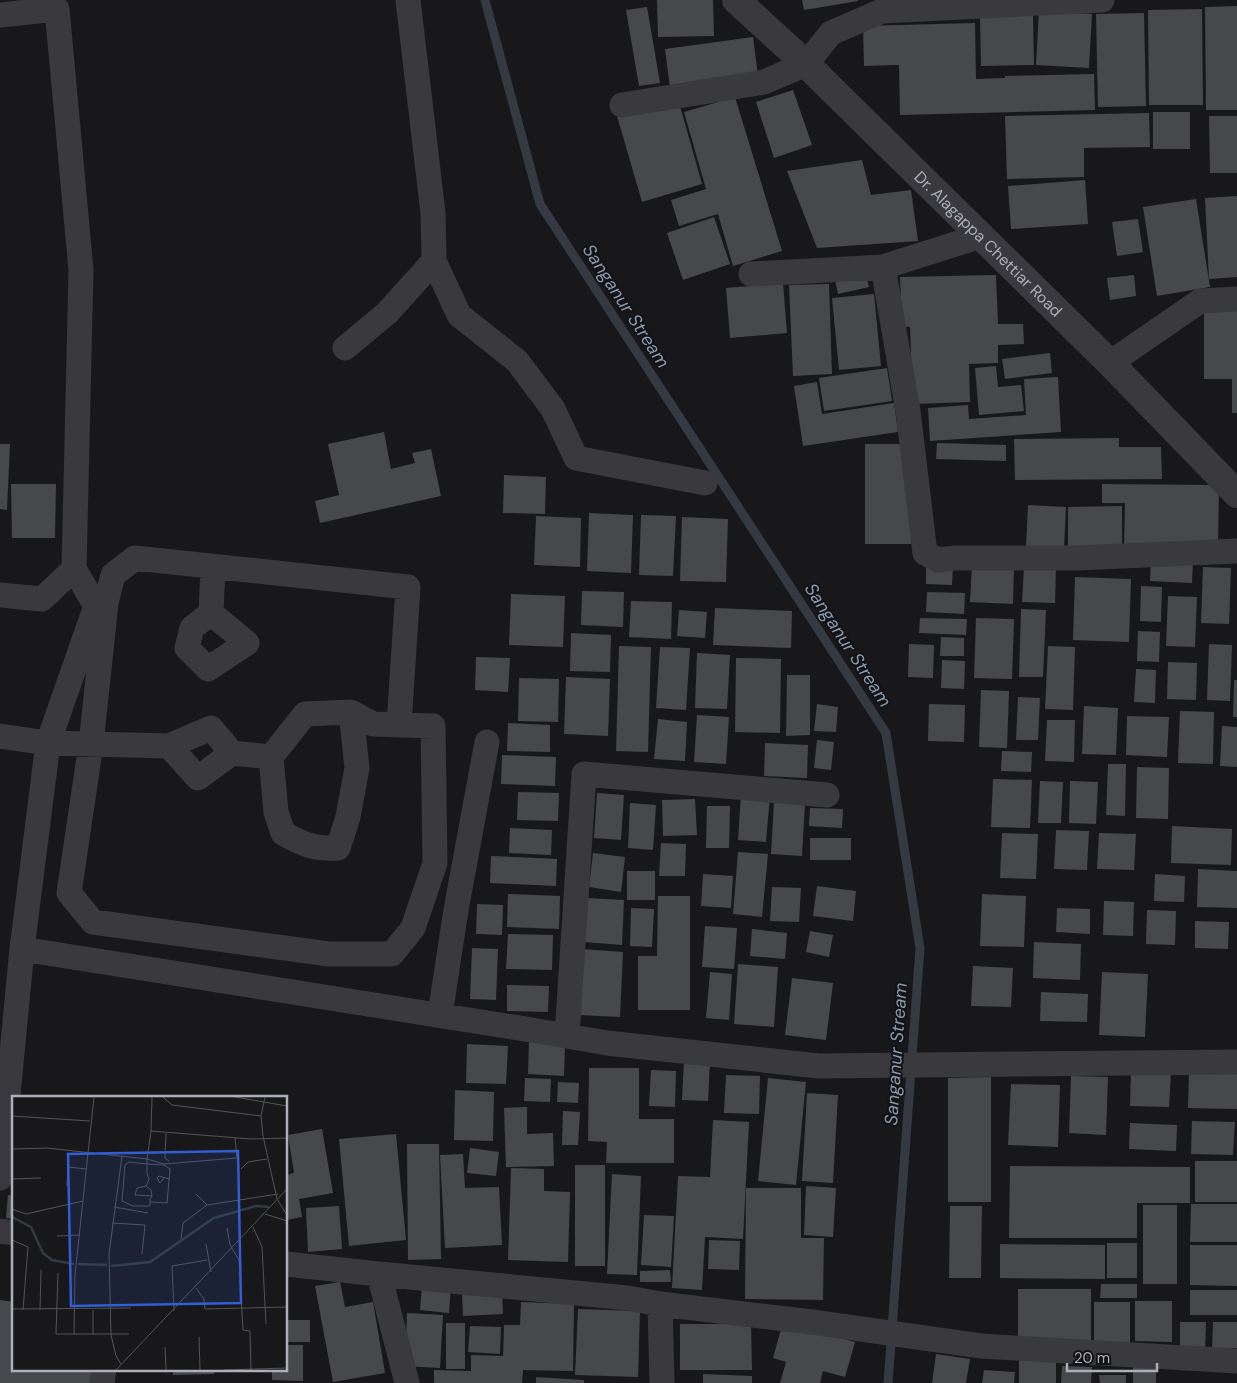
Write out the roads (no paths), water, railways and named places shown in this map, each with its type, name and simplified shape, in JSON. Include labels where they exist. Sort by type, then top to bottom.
[{"type":"street","points":[[408,0],[433,213],[434,262],[459,315],[517,361],[553,409],[576,458],[705,483]]},
{"type":"street","name":"Dr. Alagappa Chettiar Road","points":[[736,0],[806,64],[1110,363],[1237,494]]},
{"type":"street","points":[[622,105],[764,82],[806,64],[832,33],[882,11],[1102,0]]},
{"type":"street","points":[[0,16],[57,8],[81,270],[74,569],[96,606],[48,743],[22,949],[0,1178]]},
{"type":"street","points":[[751,274],[883,267],[981,236]]},
{"type":"street","points":[[345,348],[387,314],[434,262]]},
{"type":"street","points":[[883,267],[908,411],[925,553],[938,560],[956,558],[1075,558],[1237,551]]},
{"type":"street","points":[[1110,363],[1200,301],[1237,299]]},
{"type":"street","points":[[352,712],[357,768],[348,817],[338,848],[320,849],[300,843],[282,833],[276,812],[272,757],[305,714],[352,712],[373,724],[399,725],[433,726],[435,863],[414,928],[392,954],[329,954],[93,922],[69,893],[91,744],[106,603],[113,575],[135,558],[408,587],[399,725]]},
{"type":"street","points":[[211,612],[213,567]]},
{"type":"street","points":[[0,595],[42,599],[74,569]]},
{"type":"street","points":[[0,736],[48,743],[169,746],[211,728],[232,753]]},
{"type":"street","points":[[440,1016],[456,910],[487,742]]},
{"type":"street","points":[[169,746],[198,778],[232,753],[272,757]]},
{"type":"street","points":[[567,1036],[584,774],[826,795]]},
{"type":"street","points":[[22,949],[617,1044],[819,1066],[1237,1062]]},
{"type":"street","points":[[288,1264],[628,1298],[660,1304],[828,1324],[981,1346],[1237,1361]]},
{"type":"street","points":[[379,1274],[407,1383]]},
{"type":"street","points":[[660,1304],[662,1383]]},
{"type":"street","points":[[102,1383],[104,1370]]},
{"type":"waterway","name":"Sanganur Stream","points":[[485,0],[540,204],[886,733],[920,948],[888,1383]]}]
